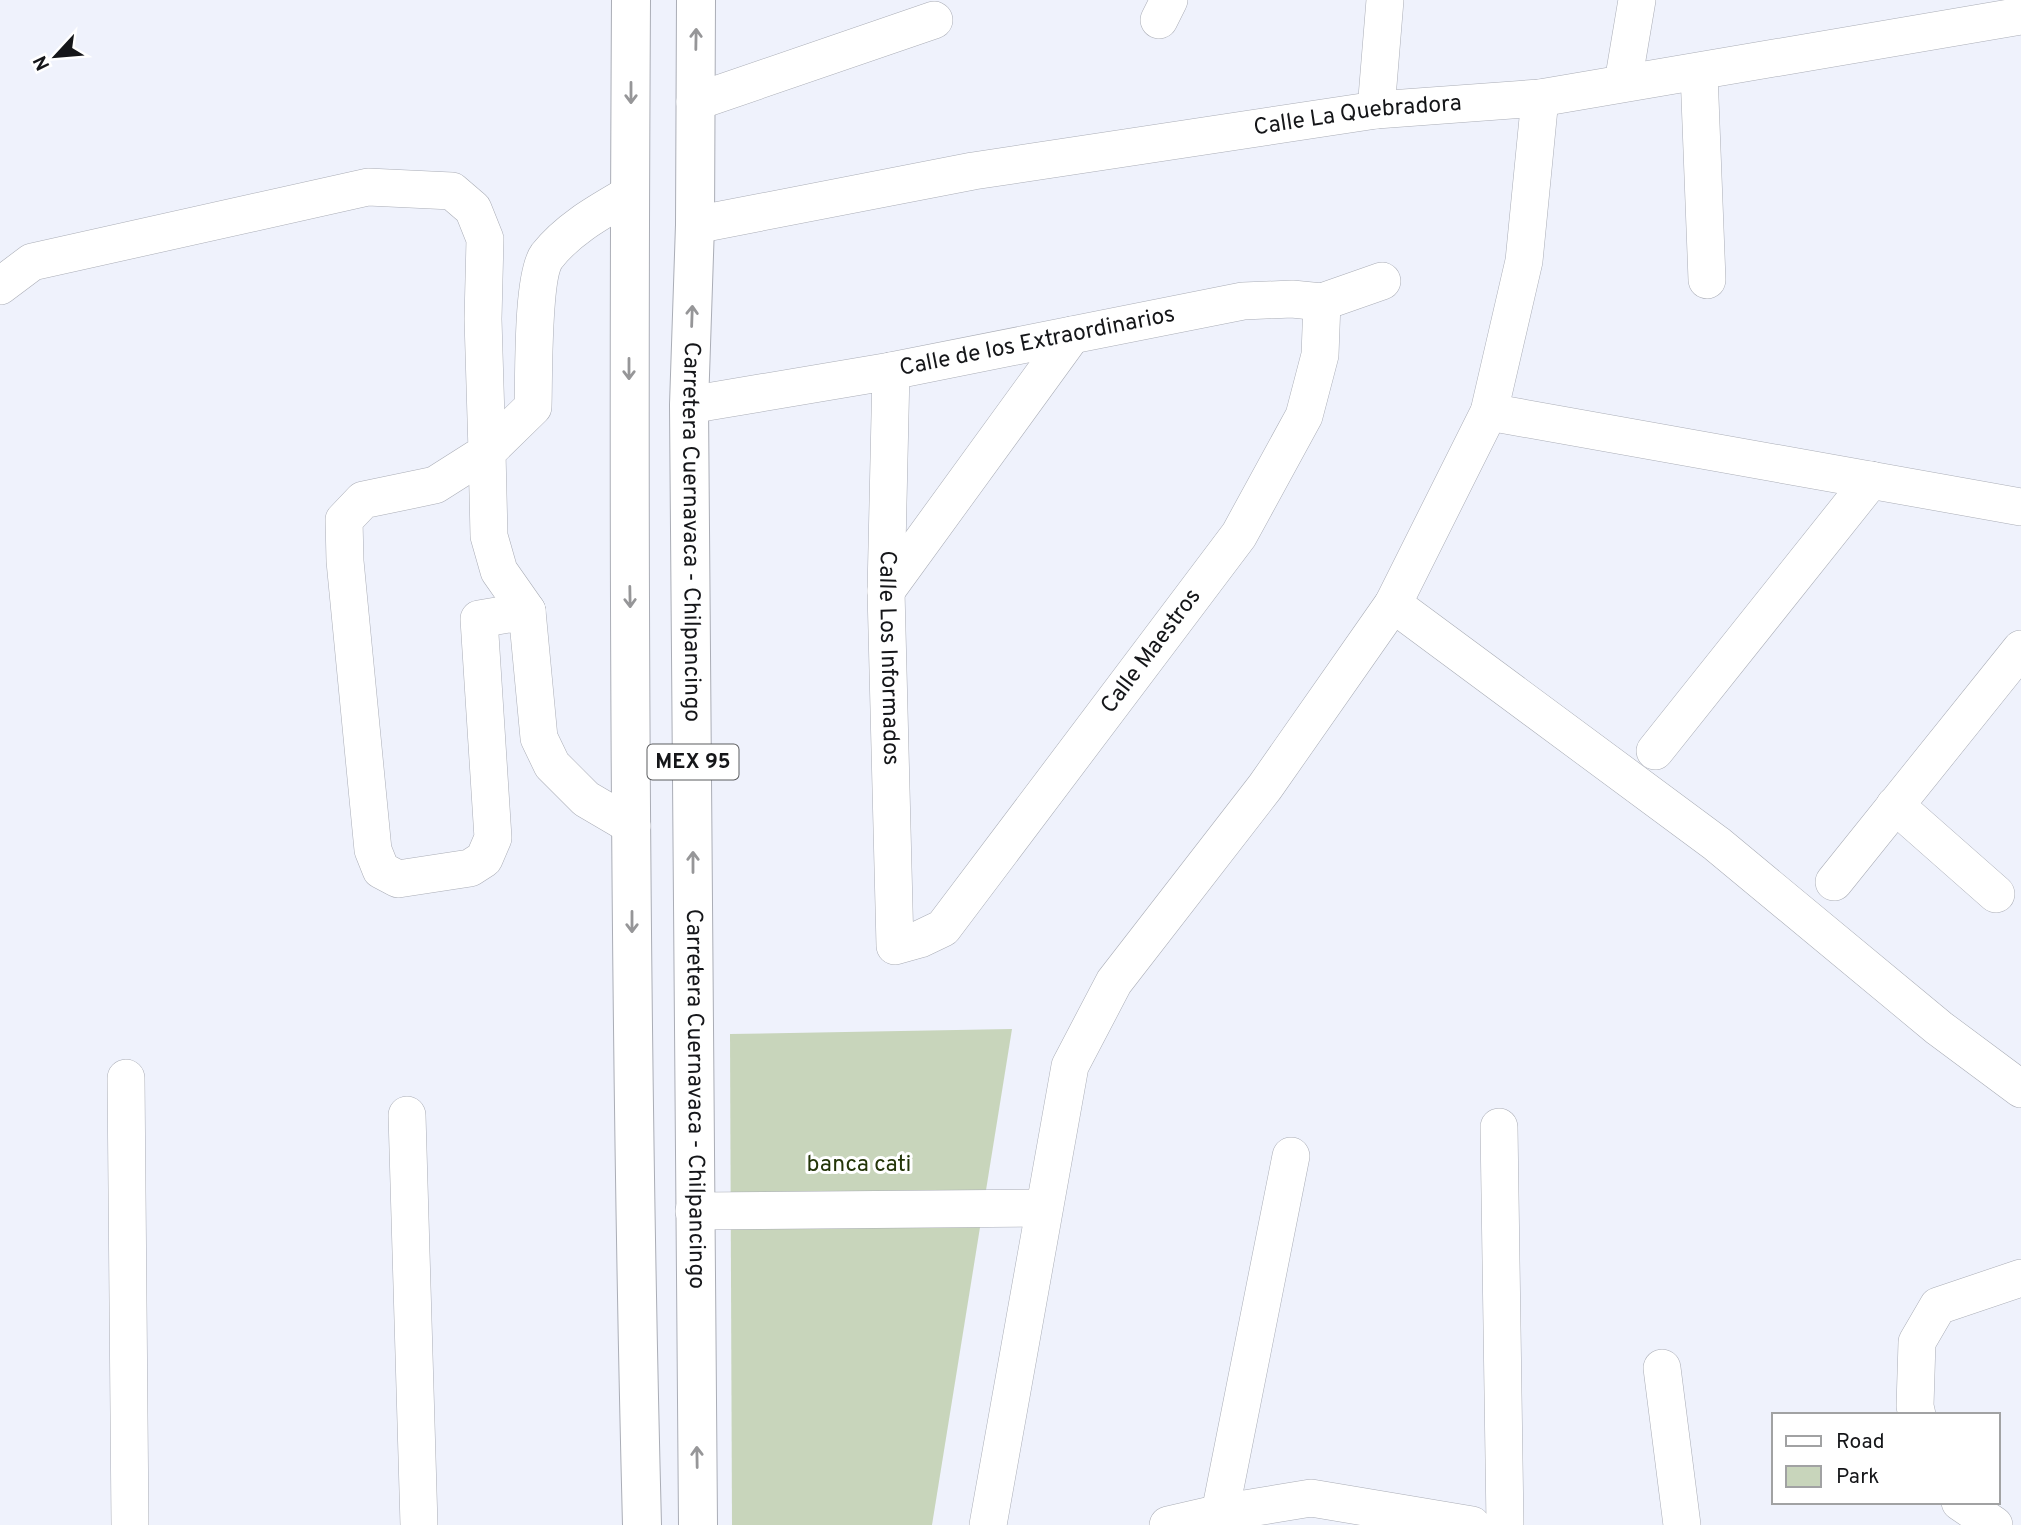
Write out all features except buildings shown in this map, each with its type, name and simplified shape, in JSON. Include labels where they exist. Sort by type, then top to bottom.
[{"type":"main road","name":"MEX 95","points":[[632,0],[629,412],[634,1212],[642,1525]]},
{"type":"main road","name":"Carretera Cuernavaca - Chilpancingo","points":[[696,0],[695,225],[689,405],[698,1525]]},
{"type":"street","points":[[1376,110],[1385,0]]},
{"type":"street","points":[[1623,83],[1637,0]]},
{"type":"street","name":"Calle La Quebradora","points":[[695,225],[973,171],[1376,110],[1540,98],[2021,16]]},
{"type":"street","points":[[695,102],[934,20]]},
{"type":"street","points":[[1699,72],[1707,281]]},
{"type":"street","points":[[988,1525],[1069,1066],[1114,982],[1265,787],[1393,604],[1489,412],[1524,261],[1540,98]]},
{"type":"street","points":[[0,286],[32,262],[368,187],[452,191],[473,209],[485,239],[483,319],[489,536],[499,570],[527,611],[539,738],[552,765],[586,799],[632,826]]},
{"type":"street","points":[[527,611],[479,619],[493,838],[484,859],[470,868],[398,879],[381,870],[373,850],[345,561],[344,520],[363,500],[435,485],[487,452],[533,407],[538,284],[546,257],[580,225],[630,194]]},
{"type":"street","name":"Calle de los Extraordinarios","points":[[689,405],[891,371],[1243,301],[1292,299],[1322,302],[1382,281]]},
{"type":"street","name":"Calle Maestros","points":[[895,946],[920,939],[943,928],[1238,535],[1304,416],[1321,355],[1322,302]]},
{"type":"street","points":[[886,591],[1072,335]]},
{"type":"street","name":"Calle Los Informados","points":[[891,371],[886,591],[895,946]]},
{"type":"street","points":[[1489,412],[2021,507]]},
{"type":"street","points":[[1655,751],[1871,480]]},
{"type":"street","points":[[1393,604],[1717,844],[1938,1028],[2021,1089]]},
{"type":"street","points":[[1835,883],[2021,649]]},
{"type":"street","points":[[1895,805],[1996,894]]},
{"type":"street","points":[[125,1078],[130,1525]]},
{"type":"street","points":[[407,1115],[419,1525]]},
{"type":"street","points":[[1499,1127],[1505,1525]]},
{"type":"street","points":[[1220,1513],[1292,1156]]},
{"type":"street","points":[[694,1211],[1044,1208]]},
{"type":"street","points":[[1917,1413],[1917,1342],[1938,1306],[2021,1278]]},
{"type":"street","points":[[1662,1368],[1682,1525]]},
{"type":"street","points":[[1168,1525],[1220,1513],[1311,1498],[1472,1525]]},
{"type":"street","points":[[1962,1504],[1994,1525]]},
{"type":"green space","name":"banca cati","points":[[1012,1029],[932,1525],[732,1525],[730,1034]]}]
